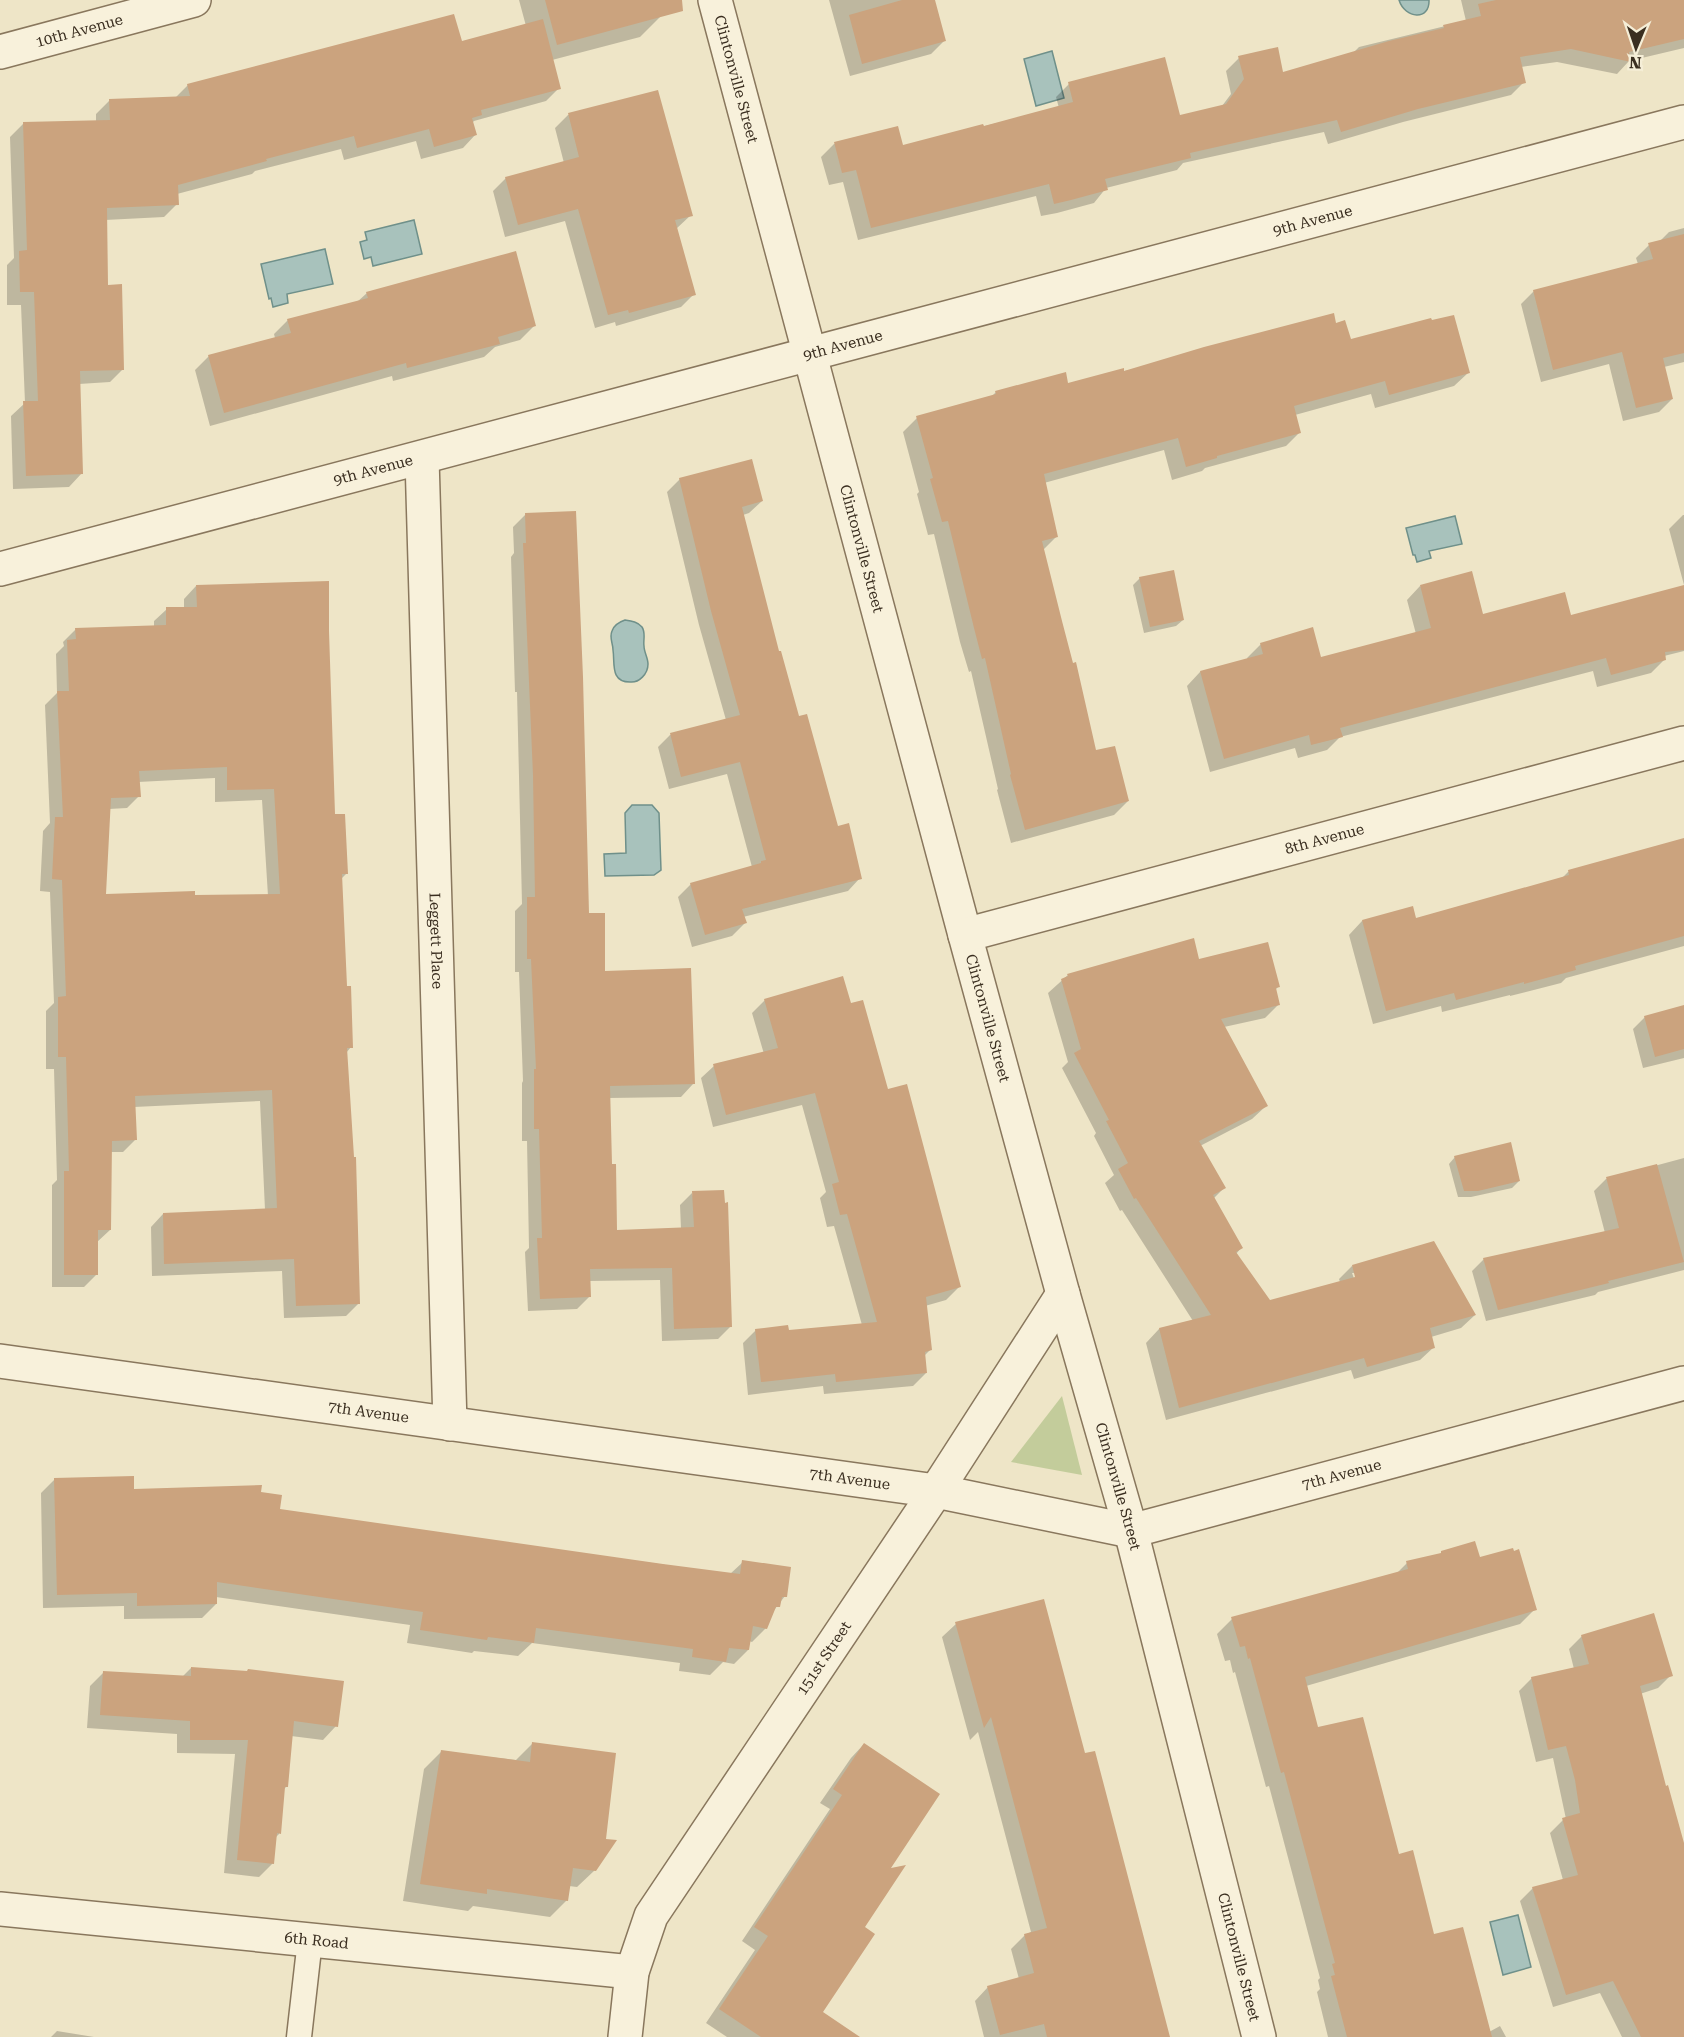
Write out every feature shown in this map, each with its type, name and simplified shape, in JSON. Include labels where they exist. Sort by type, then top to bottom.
[{"type":"street","name":"10th Avenue","points":[[0,52],[194,0]]},
{"type":"street","name":"Clintonville Street","points":[[715,0],[965,935],[1063,1294],[1131,1531],[1259,2037]]},
{"type":"street","name":"9th Avenue","points":[[0,569],[1684,122]]},
{"type":"street","name":"Leggett Place","points":[[422,458],[450,1424]]},
{"type":"street","name":"8th Avenue","points":[[965,935],[1684,743]]},
{"type":"street","name":"151st Street","points":[[625,2037],[632,1972],[651,1916],[936,1491],[1063,1294]]},
{"type":"street","name":"7th Avenue","points":[[0,1361],[936,1491],[1131,1531],[1684,1383]]},
{"type":"street","name":"6th Road","points":[[0,1909],[632,1972]]},
{"type":"lane","points":[[298,2037],[309,1940]]},
{"type":"green space","points":[[1062,1396],[1082,1475],[1011,1462]]},
{"type":"water","points":[[1399,0],[1429,0],[1426,12],[1417,15],[1406,11]]},
{"type":"water","points":[[1052,51],[1064,98],[1036,106],[1024,59]]},
{"type":"water","points":[[414,220],[422,254],[373,266],[371,257],[364,259],[360,242],[367,240],[365,232]]},
{"type":"water","points":[[325,249],[333,284],[287,294],[288,303],[273,307],[261,264]]},
{"type":"water","points":[[1455,516],[1462,544],[1429,551],[1431,558],[1417,562],[1406,528]]},
{"type":"water","points":[[625,620],[642,627],[648,662],[648,668],[642,677],[633,682],[619,679],[614,666],[611,634],[615,625]]},
{"type":"water","points":[[632,805],[652,805],[659,813],[661,870],[654,875],[605,876],[604,854],[626,853],[625,813]]},
{"type":"water","points":[[1518,1915],[1531,1967],[1503,1975],[1490,1922]]},
{"type":"building","points":[[545,0],[682,0],[683,11],[557,45]]},
{"type":"building","points":[[902,0],[935,0],[946,41],[862,64],[849,15]]},
{"type":"building","points":[[1496,0],[1684,0],[1684,39],[1629,52],[1631,62],[1571,49],[1520,57],[1526,83],[1418,109],[1341,132],[1337,120],[1190,153],[1191,158],[1105,179],[1108,190],[1054,204],[1049,184],[871,228],[856,170],[842,173],[834,142],[898,126],[903,145],[983,124],[984,126],[1073,102],[1068,82],[1165,57],[1180,115],[1226,104],[1244,79],[1238,56],[1278,47],[1283,72],[1481,16],[1478,4]]},
{"type":"building","points":[[454,14],[462,41],[543,19],[561,89],[481,110],[482,115],[472,118],[477,135],[434,147],[429,129],[357,148],[354,136],[178,185],[179,205],[107,208],[108,285],[122,284],[124,370],[80,371],[83,474],[26,476],[23,401],[38,401],[34,292],[20,292],[19,251],[27,250],[23,122],[110,120],[109,99],[190,96],[187,84]]},
{"type":"building","points":[[658,90],[693,216],[675,220],[696,295],[629,313],[628,310],[608,315],[578,209],[518,225],[505,177],[579,157],[568,113]]},
{"type":"building","points":[[1684,234],[1684,353],[1663,358],[1673,399],[1636,408],[1622,352],[1553,370],[1533,290],[1653,259],[1648,243]]},
{"type":"building","points":[[516,251],[536,326],[498,337],[500,344],[407,368],[406,363],[224,413],[208,355],[291,333],[287,319],[368,298],[366,292]]},
{"type":"building","points":[[1334,313],[1336,323],[1345,320],[1351,339],[1431,318],[1432,320],[1454,315],[1470,373],[1389,395],[1385,381],[1294,406],[1301,433],[1186,467],[1178,438],[1044,474],[1058,537],[1042,541],[1062,621],[1073,663],[1076,662],[1096,750],[1115,746],[1129,801],[1025,830],[1010,775],[985,658],[982,659],[948,521],[942,522],[916,416],[1066,372],[1068,383],[1124,368],[1124,371],[1204,347]]},
{"type":"building","points":[[752,459],[763,501],[742,507],[779,651],[781,651],[799,716],[807,714],[838,826],[849,823],[862,879],[742,909],[747,923],[705,935],[690,883],[766,860],[740,762],[681,777],[670,733],[740,715],[711,611],[679,478]]},
{"type":"building","points":[[576,511],[589,913],[605,913],[605,971],[691,968],[695,1084],[610,1086],[612,1164],[616,1164],[617,1230],[694,1227],[692,1191],[724,1190],[725,1203],[728,1202],[732,1327],[674,1329],[672,1268],[590,1269],[591,1297],[540,1299],[537,1238],[542,1238],[539,1129],[534,1129],[534,1069],[536,1069],[531,959],[527,959],[527,897],[535,897],[533,775],[523,543],[526,543],[525,513]]},
{"type":"building","points":[[1174,570],[1184,620],[1150,627],[1139,577]]},
{"type":"building","points":[[1472,571],[1483,614],[1565,592],[1571,615],[1684,585],[1684,650],[1665,652],[1666,660],[1611,675],[1606,658],[1340,728],[1343,737],[1311,745],[1309,735],[1224,759],[1200,671],[1263,654],[1260,643],[1313,627],[1321,657],[1431,628],[1420,585]]},
{"type":"building","points":[[329,581],[335,814],[345,814],[348,874],[342,874],[347,986],[351,986],[353,1048],[347,1048],[354,1157],[356,1157],[360,1304],[296,1306],[294,1259],[164,1264],[163,1213],[277,1208],[272,1090],[135,1096],[137,1140],[112,1141],[111,1230],[98,1230],[98,1275],[64,1275],[64,1171],[69,1171],[66,1057],[58,1057],[58,997],[66,996],[62,880],[52,879],[55,817],[63,817],[57,691],[69,691],[67,640],[76,639],[75,628],[166,625],[166,607],[197,607],[196,585]],"holes":[[[227,767],[227,790],[274,789],[280,894],[195,895],[195,891],[106,894],[111,798],[141,797],[139,771]]]},
{"type":"building","points":[[1684,838],[1684,936],[1575,966],[1576,970],[1524,984],[1524,982],[1456,1000],[1454,993],[1386,1011],[1362,920],[1413,906],[1416,918],[1569,875],[1568,870]]},
{"type":"building","points":[[1194,938],[1199,959],[1268,942],[1280,987],[1276,988],[1280,1005],[1221,1019],[1268,1106],[1199,1141],[1226,1188],[1213,1195],[1243,1248],[1236,1252],[1270,1300],[1355,1277],[1352,1265],[1434,1241],[1476,1315],[1430,1328],[1435,1348],[1367,1367],[1364,1358],[1179,1408],[1159,1328],[1211,1315],[1136,1198],[1134,1199],[1118,1169],[1128,1163],[1106,1121],[1109,1120],[1074,1053],[1081,1049],[1061,979],[1068,976],[1067,974]]},
{"type":"building","points":[[843,976],[851,1003],[863,1000],[888,1089],[907,1084],[961,1287],[926,1297],[932,1350],[925,1352],[927,1373],[836,1382],[835,1374],[761,1382],[755,1329],[788,1325],[789,1330],[877,1322],[847,1214],[840,1215],[832,1184],[839,1182],[815,1093],[726,1115],[713,1064],[778,1048],[764,999]]},
{"type":"building","points":[[1684,1005],[1684,1049],[1655,1057],[1644,1016]]},
{"type":"building","points":[[1511,1142],[1520,1181],[1478,1191],[1464,1191],[1454,1156]]},
{"type":"building","points":[[1657,1164],[1684,1262],[1498,1310],[1483,1258],[1619,1228],[1606,1177]]},
{"type":"building","points":[[134,1476],[134,1489],[262,1485],[261,1492],[282,1495],[280,1509],[663,1564],[740,1574],[742,1560],[791,1567],[787,1597],[782,1597],[780,1607],[776,1607],[767,1629],[753,1626],[749,1650],[729,1648],[726,1662],[692,1657],[693,1649],[536,1628],[534,1643],[488,1637],[487,1640],[420,1630],[423,1612],[217,1582],[217,1604],[137,1606],[137,1593],[57,1595],[54,1478]]},
{"type":"building","points":[[1475,1541],[1480,1557],[1513,1548],[1514,1551],[1519,1549],[1537,1610],[1305,1677],[1318,1727],[1363,1717],[1399,1854],[1413,1850],[1434,1934],[1463,1927],[1492,2037],[1347,2037],[1331,1976],[1335,1975],[1332,1964],[1335,1963],[1284,1772],[1281,1773],[1250,1658],[1248,1659],[1245,1646],[1240,1647],[1231,1617],[1408,1569],[1406,1561],[1441,1553],[1441,1551]]},
{"type":"building","points":[[1044,1599],[1085,1753],[1095,1751],[1170,2037],[1047,2037],[1044,2024],[1000,2035],[987,1986],[1034,1973],[1024,1934],[1047,1928],[991,1717],[984,1728],[955,1622]]},
{"type":"building","points":[[1654,1613],[1673,1676],[1640,1686],[1666,1786],[1668,1785],[1684,1843],[1684,2037],[1641,2037],[1613,1981],[1566,1995],[1532,1887],[1578,1875],[1562,1818],[1580,1813],[1575,1780],[1566,1746],[1548,1750],[1531,1677],[1589,1664],[1581,1635]]},
{"type":"building","points":[[191,1667],[247,1671],[248,1669],[344,1681],[338,1727],[294,1721],[288,1787],[285,1787],[281,1834],[277,1833],[274,1864],[237,1860],[248,1740],[190,1740],[190,1721],[100,1715],[103,1671],[191,1676]]},
{"type":"building","points":[[532,1742],[616,1753],[606,1839],[617,1840],[596,1871],[573,1868],[568,1901],[487,1889],[487,1894],[420,1884],[441,1750],[530,1762]]},
{"type":"building","points":[[864,1743],[940,1794],[891,1868],[906,1865],[865,1927],[875,1934],[823,2012],[860,2037],[761,2037],[719,2009],[768,1936],[754,1927],[842,1795],[833,1789]]}]
